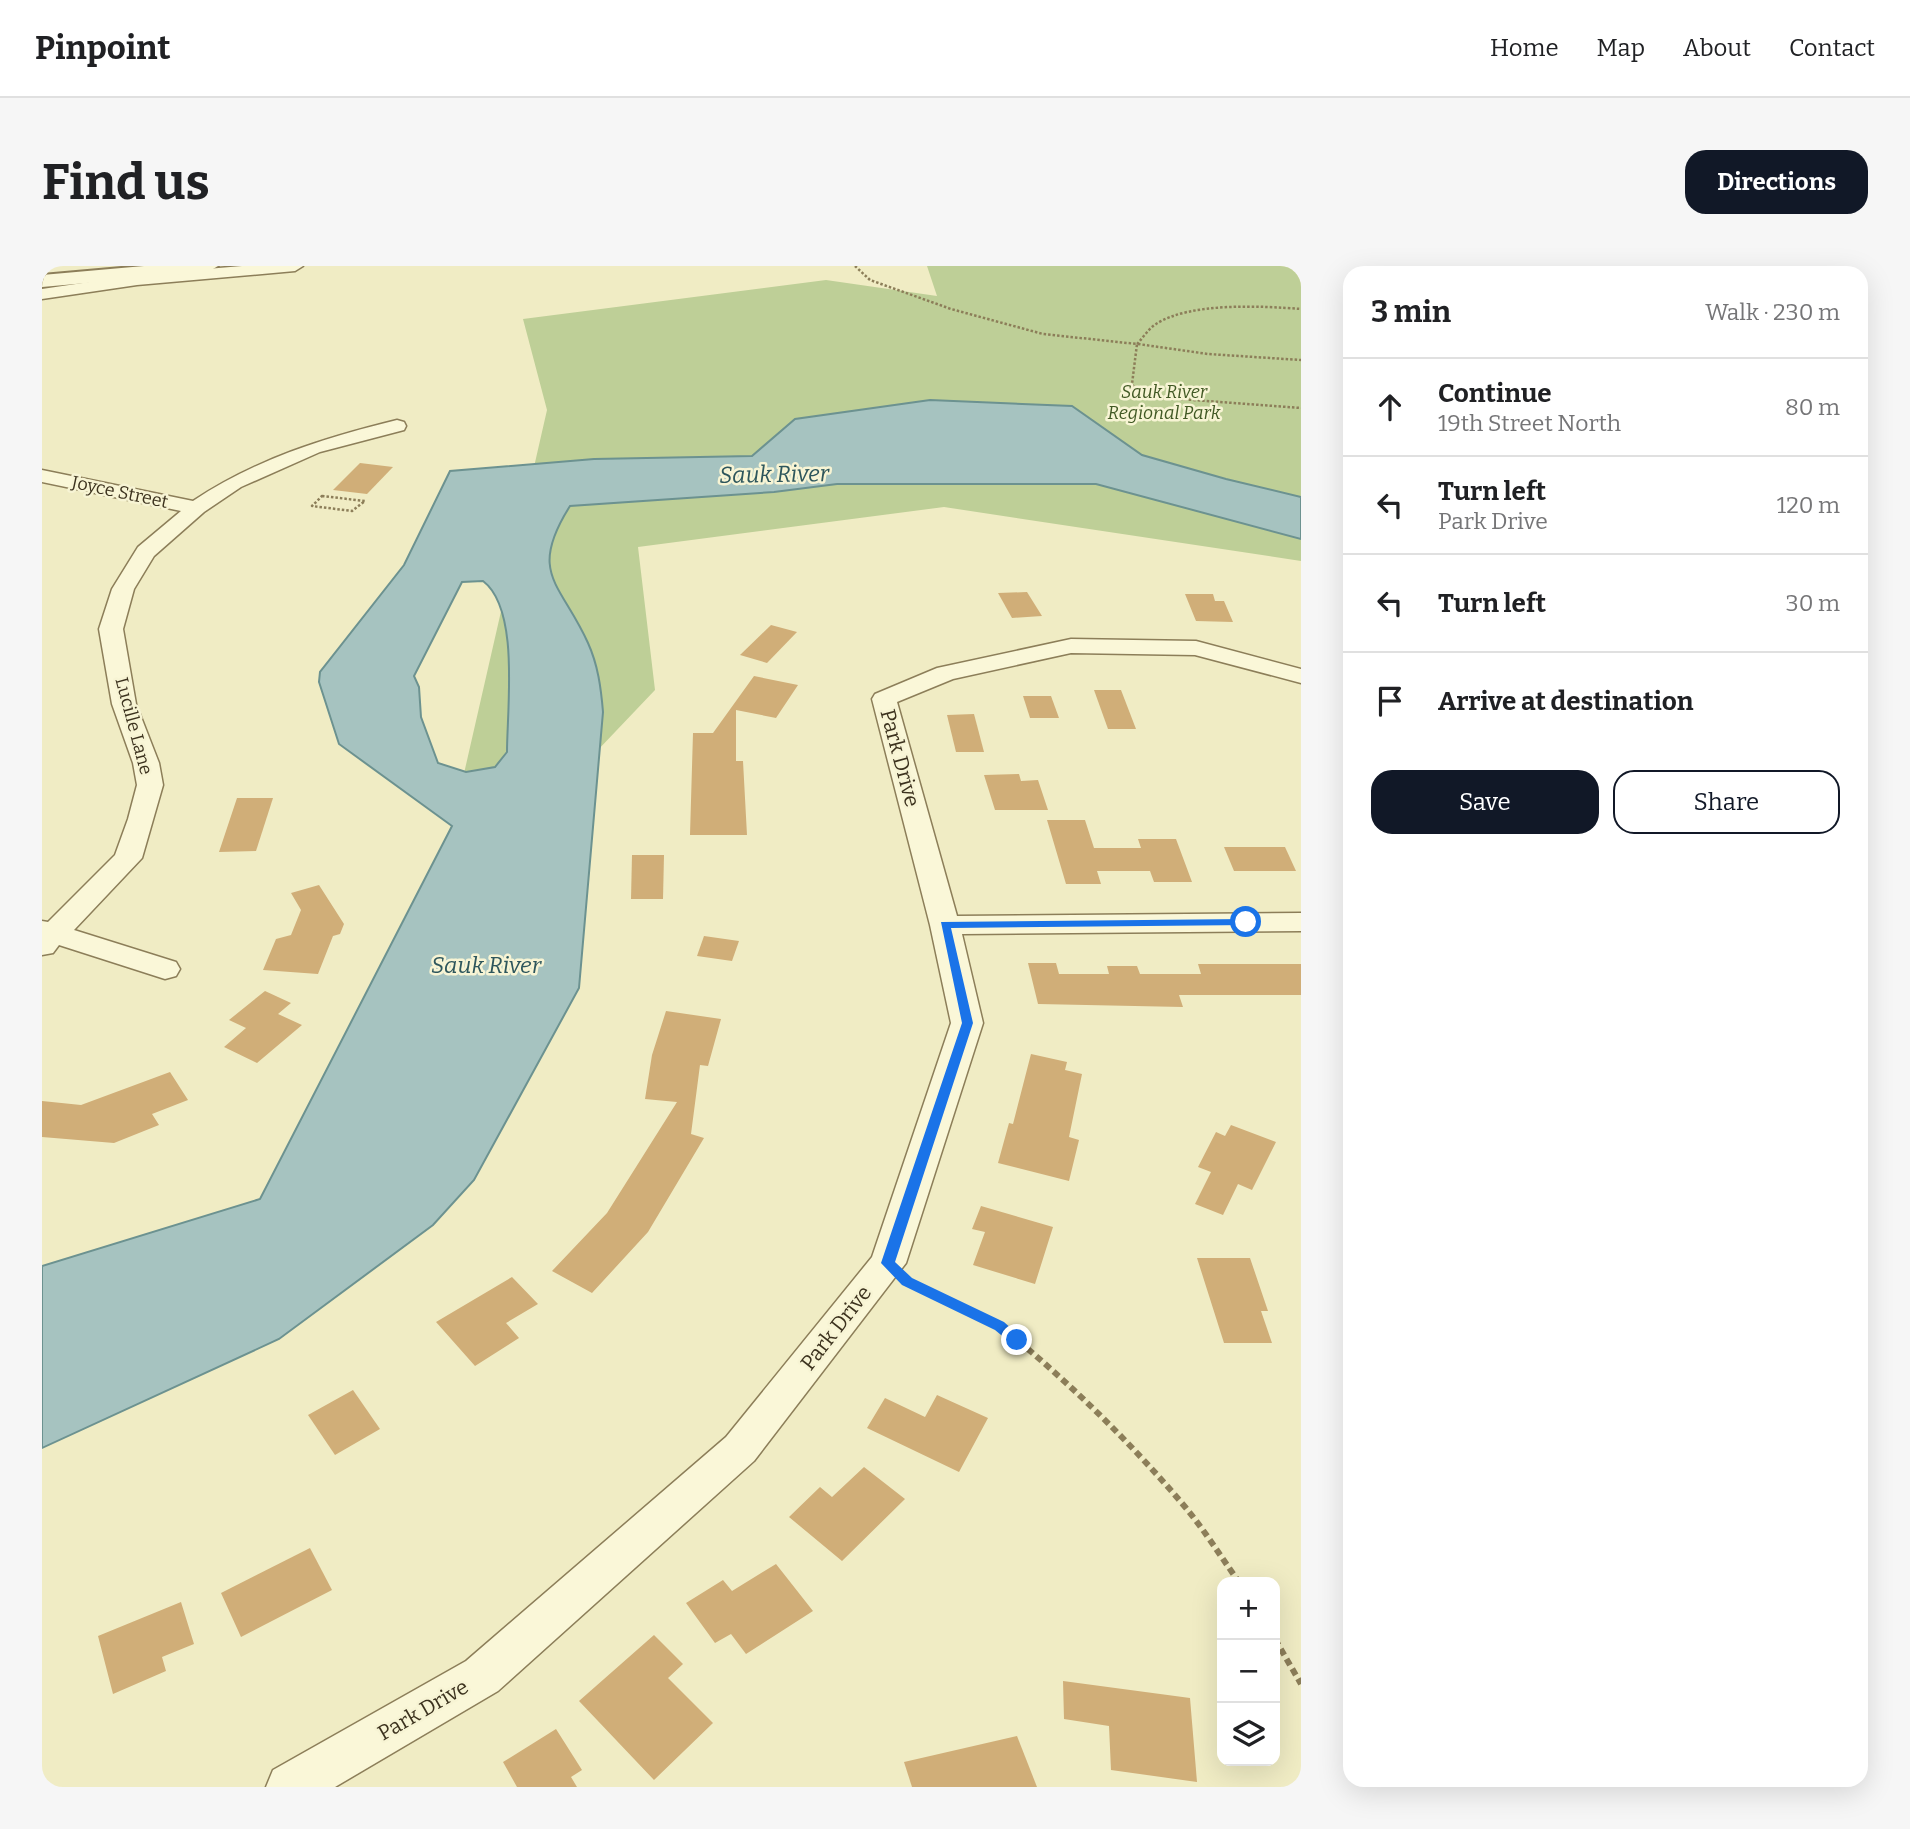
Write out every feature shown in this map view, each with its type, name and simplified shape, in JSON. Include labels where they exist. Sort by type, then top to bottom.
[{"type":"street","points":[[42,276],[96,266]]},
{"type":"street","points":[[42,276],[140,266]]},
{"type":"street","points":[[42,276],[208,266]]},
{"type":"street","points":[[42,294],[125,282],[295,266]]},
{"type":"street","name":"Lucille Lane","points":[[47,936],[128,858],[142,819],[149,785],[146,763],[124,704],[111,629],[123,589],[146,552],[197,508],[234,483],[276,462],[355,435],[397,426]]},
{"type":"street","name":"Joyce Street","points":[[42,476],[197,508]]},
{"type":"street","name":"Park Drive","points":[[290,1787],[482,1676],[740,1449],[888,1263],[967,1023],[945,925],[884,699],[946,673],[1071,646],[1196,649],[1301,676]]},
{"type":"street","points":[[945,925],[1301,922]]},
{"type":"street","points":[[47,936],[165,969]]},
{"type":"path","points":[[855,266],[870,280],[964,312],[1043,334],[1113,339],[1208,354],[1301,360]]},
{"type":"path","points":[[1301,309],[1247,308],[1176,316],[1155,324],[1137,344],[1136,366],[1129,381],[1131,389],[1139,396],[1301,408]]},
{"type":"path","points":[[322,496],[365,501],[352,511],[312,506],[322,496]]},
{"type":"path","points":[[888,1263],[907,1282],[1000,1326],[1051,1368],[1125,1441],[1187,1509],[1236,1577]]},
{"type":"path","points":[[1276,1640],[1301,1684]]},
{"type":"green space","name":"Sauk River Regional Park","points":[[927,266],[1301,266],[1301,561],[944,507],[638,547],[655,690],[596,752],[452,826],[547,410],[523,319],[826,280],[937,296]]},
{"type":"water","name":"Sauk River","points":[[930,400],[1072,406],[1142,455],[1301,497],[1301,539],[1096,484],[837,484],[774,492],[570,506],[557,529],[550,563],[559,591],[591,651],[603,712],[579,988],[474,1180],[433,1225],[279,1339],[42,1448],[42,1266],[260,1199],[452,826],[339,744],[319,682],[320,672],[404,565],[450,471],[594,459],[752,456],[795,419]],"holes":[[[483,581],[495,595],[507,636],[509,660],[507,752],[495,767],[466,772],[438,763],[421,717],[419,687],[414,676],[462,582]]]},
{"type":"building","points":[[360,463],[393,467],[367,494],[333,490]]},
{"type":"building","points":[[1027,592],[1042,616],[1012,618],[998,593]]},
{"type":"building","points":[[1185,594],[1213,594],[1215,601],[1224,601],[1233,622],[1196,621]]},
{"type":"building","points":[[771,625],[797,632],[767,663],[740,655]]},
{"type":"building","points":[[754,676],[798,685],[776,718],[736,710],[736,761],[743,761],[747,835],[690,835],[693,733],[713,733]]},
{"type":"building","points":[[1094,690],[1121,690],[1136,729],[1108,729]]},
{"type":"building","points":[[1023,696],[1051,696],[1059,718],[1030,718]]},
{"type":"building","points":[[974,714],[984,752],[956,752],[947,715]]},
{"type":"building","points":[[1019,774],[1021,781],[1038,780],[1048,810],[995,810],[984,775]]},
{"type":"building","points":[[237,798],[273,798],[256,851],[219,852]]},
{"type":"building","points":[[1047,820],[1085,820],[1094,848],[1141,848],[1138,839],[1176,839],[1192,882],[1154,882],[1150,871],[1097,871],[1101,884],[1066,884]]},
{"type":"building","points":[[1224,847],[1285,847],[1296,871],[1234,871]]},
{"type":"building","points":[[632,855],[664,855],[663,899],[631,899]]},
{"type":"building","points":[[319,885],[344,924],[340,934],[333,936],[318,974],[263,970],[276,939],[291,935],[301,910],[291,893]]},
{"type":"building","points":[[704,936],[739,941],[732,961],[697,956]]},
{"type":"building","points":[[1028,963],[1056,963],[1059,974],[1109,974],[1107,966],[1137,966],[1140,974],[1201,974],[1198,964],[1301,964],[1301,995],[1179,995],[1183,1007],[1038,1004]]},
{"type":"building","points":[[265,991],[291,1003],[278,1014],[302,1025],[257,1063],[224,1047],[246,1028],[229,1020]]},
{"type":"building","points":[[666,1011],[721,1019],[708,1066],[700,1065],[691,1134],[704,1138],[648,1232],[592,1293],[552,1271],[607,1213],[677,1102],[645,1099],[652,1055]]},
{"type":"building","points":[[1031,1054],[1067,1062],[1065,1070],[1082,1074],[1069,1137],[1079,1140],[1069,1181],[998,1163],[1009,1123],[1013,1124]]},
{"type":"building","points":[[170,1072],[188,1100],[152,1114],[159,1125],[114,1143],[42,1137],[42,1101],[81,1105]]},
{"type":"building","points":[[1231,1125],[1276,1142],[1252,1190],[1238,1184],[1223,1215],[1195,1204],[1211,1172],[1198,1167],[1216,1132],[1225,1136]]},
{"type":"building","points":[[981,1206],[1053,1227],[1035,1284],[973,1265],[985,1232],[972,1229]]},
{"type":"building","points":[[1197,1258],[1250,1258],[1268,1311],[1261,1311],[1272,1343],[1224,1343]]},
{"type":"building","points":[[512,1277],[538,1304],[506,1323],[519,1338],[475,1366],[436,1322]]},
{"type":"building","points":[[353,1390],[380,1429],[335,1455],[308,1415]]},
{"type":"building","points":[[937,1395],[988,1418],[959,1472],[867,1428],[885,1398],[925,1417]]},
{"type":"building","points":[[864,1467],[905,1499],[842,1561],[789,1517],[820,1487],[832,1497]]},
{"type":"building","points":[[310,1548],[332,1590],[241,1637],[221,1593]]},
{"type":"building","points":[[776,1564],[813,1611],[746,1654],[731,1634],[715,1643],[686,1603],[723,1580],[732,1591]]},
{"type":"building","points":[[181,1602],[194,1644],[162,1657],[166,1671],[113,1694],[98,1636]]},
{"type":"building","points":[[654,1635],[683,1664],[668,1678],[713,1723],[654,1780],[579,1701]]},
{"type":"building","points":[[1063,1681],[1190,1698],[1197,1782],[1111,1770],[1109,1726],[1064,1719]]},
{"type":"building","points":[[556,1729],[582,1770],[571,1777],[577,1787],[517,1787],[503,1762]]},
{"type":"building","points":[[1017,1736],[1037,1787],[912,1787],[904,1762]]},
{"type":"route","points":[[1017,1340],[1000,1326],[907,1282],[888,1263],[967,1023],[945,925],[1246,922]]}]
